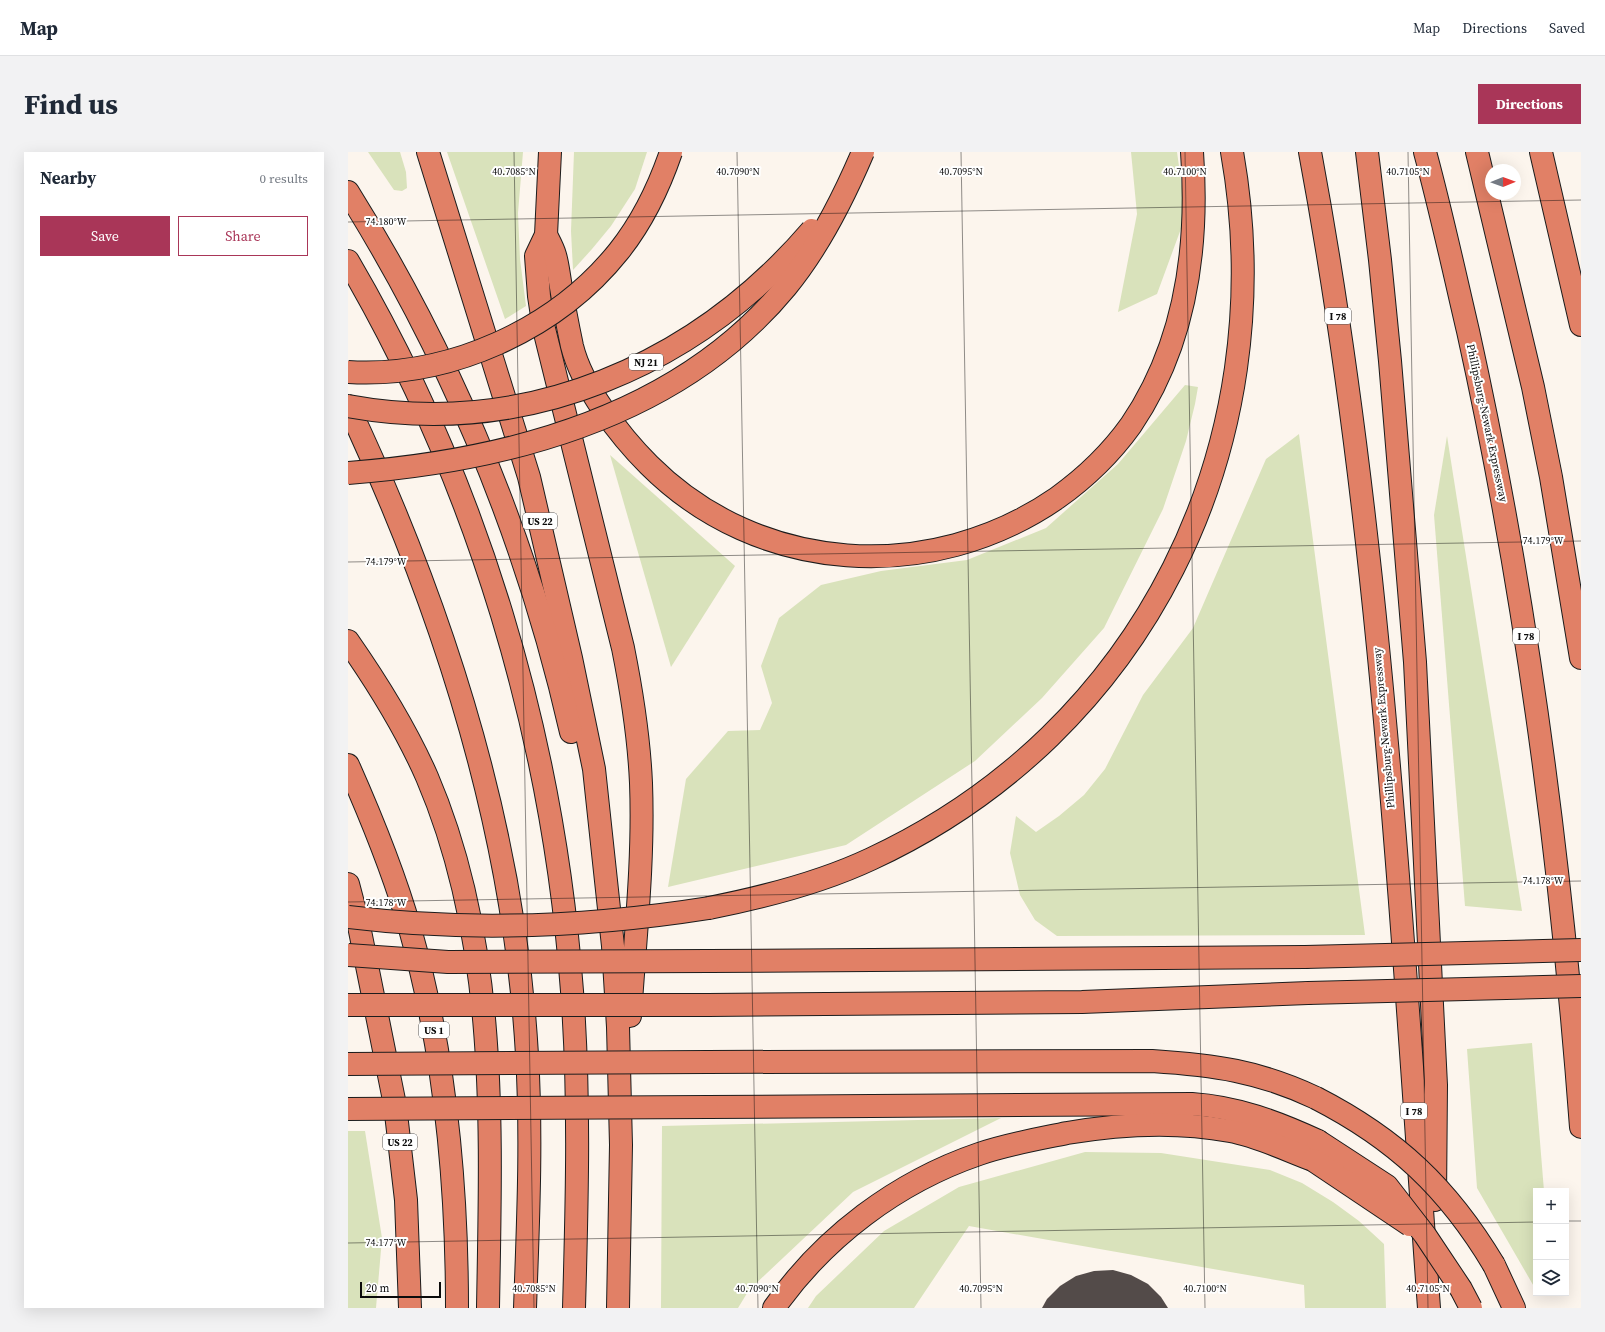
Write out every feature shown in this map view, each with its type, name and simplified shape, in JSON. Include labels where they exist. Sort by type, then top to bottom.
[{"type":"highway","name":"US 22","points":[[428,152],[517,435],[538,512],[594,769],[607,901]]},
{"type":"highway","points":[[550,152],[546,235],[536,256],[539,296],[544,329],[623,648],[632,700],[641,783],[640,855],[621,1145],[618,1308]]},
{"type":"highway","points":[[348,372],[403,370],[457,358],[528,329],[549,315],[586,286],[620,251],[646,209],[670,152]]},
{"type":"highway","points":[[348,473],[447,461],[517,446],[564,433],[606,417],[634,405],[670,386],[738,338],[787,286],[802,266],[828,223],[862,152]]},
{"type":"highway","name":"NJ 21","points":[[348,406],[399,412],[472,412],[497,410],[571,394],[632,369],[702,329],[761,284],[797,248],[820,220],[841,190],[862,152]]},
{"type":"highway","points":[[546,235],[555,254],[573,351],[593,392],[620,433],[668,483],[687,497],[751,533],[793,547],[850,556],[874,557],[920,553],[970,541],[995,532],[1041,508],[1080,480],[1099,463],[1130,426],[1156,383],[1166,360],[1181,314],[1192,245],[1192,152]]},
{"type":"highway","points":[[348,917],[410,923],[511,926],[560,925],[630,920],[709,908],[778,892],[826,877],[871,859],[914,837],[957,811],[995,784],[1033,753],[1101,683],[1155,603],[1181,554],[1199,513],[1214,470],[1227,420],[1240,335],[1244,280],[1243,229],[1232,152]]},
{"type":"highway","name":"Phillipsburg-Newark Expressway","points":[[1310,152],[1333,280],[1354,427],[1375,620],[1397,875],[1429,1308]]},
{"type":"highway","points":[[1367,152],[1380,260],[1408,561],[1421,760],[1436,1085],[1433,1308]]},
{"type":"highway","name":"Phillipsburg-Newark Expressway","points":[[1425,152],[1455,276],[1492,445],[1529,649],[1554,838],[1581,1127]]},
{"type":"highway","points":[[1477,152],[1511,291],[1551,477],[1581,658]]},
{"type":"highway","points":[[1541,152],[1581,325]]},
{"type":"highway","points":[[348,192],[390,262],[436,348],[476,434],[507,511],[535,596],[564,701],[587,800],[607,901],[616,988],[621,1145]]},
{"type":"highway","points":[[348,261],[404,367],[446,456],[464,502],[496,597],[523,689],[534,737],[559,868],[573,994],[577,1131],[574,1308]]},
{"type":"highway","points":[[348,406],[389,495],[440,630],[479,757],[501,853],[518,961],[527,1054],[529,1148],[526,1308]]},
{"type":"highway","points":[[348,641],[392,709],[427,777],[446,827],[468,907],[480,977],[489,1082],[491,1161],[488,1308]]},
{"type":"highway","name":"US 1","points":[[348,766],[379,837],[396,883],[412,935],[428,1001],[447,1116],[453,1174],[457,1308]]},
{"type":"highway","points":[[348,884],[359,926],[382,1036]]},
{"type":"highway","name":"US 22","points":[[348,938],[382,1036],[398,1128],[410,1249],[410,1308]]},
{"type":"highway","points":[[348,955],[448,962],[709,961],[1305,957],[1581,950]]},
{"type":"highway","points":[[348,1005],[708,1005],[1082,1002],[1308,993],[1581,986]]},
{"type":"highway","points":[[348,1064],[1152,1061],[1200,1064],[1246,1072],[1293,1087],[1358,1121],[1399,1151],[1419,1168],[1467,1223],[1494,1265],[1514,1308]]},
{"type":"highway","points":[[348,1109],[1192,1104],[1213,1105],[1256,1116],[1286,1126],[1315,1151]]},
{"type":"highway","points":[[774,1308],[801,1274],[836,1238],[892,1196],[935,1172],[979,1154],[1041,1138],[1105,1128],[1131,1126],[1181,1126],[1231,1131],[1315,1151],[1387,1186],[1425,1235],[1461,1289],[1471,1308]]},
{"type":"highway","points":[[405,1308],[410,1249]]},
{"type":"green space","points":[[368,152],[400,152],[406,172],[407,188],[402,191],[394,190]]},
{"type":"green space","points":[[447,152],[523,152],[518,213],[520,259],[526,306],[505,319]]},
{"type":"green space","points":[[574,152],[647,152],[635,189],[611,226],[573,270],[571,231]]},
{"type":"green space","points":[[1131,152],[1177,152],[1186,215],[1157,294],[1118,312],[1137,214]]},
{"type":"green space","points":[[1185,385],[1198,387],[1195,404],[1186,441],[1163,509],[1104,628],[1042,698],[975,761],[846,845],[668,887],[686,779],[728,731],[760,730],[772,703],[761,666],[779,618],[821,585],[881,571],[967,560],[1046,528],[1118,464]]},
{"type":"green space","points":[[1299,434],[1365,935],[1057,936],[1035,920],[1020,895],[1010,853],[1016,816],[1036,832],[1059,816],[1084,795],[1105,769],[1143,695],[1193,628],[1266,459]]},
{"type":"green space","points":[[1447,436],[1522,911],[1465,906],[1434,515]]},
{"type":"green space","points":[[610,455],[735,566],[671,667]]},
{"type":"green space","points":[[1532,1043],[1544,1188],[1533,1188],[1533,1285],[1477,1188],[1467,1049]]},
{"type":"green space","points":[[1001,1118],[853,1192],[749,1290],[738,1308],[661,1308],[662,1126]]},
{"type":"green space","points":[[348,1131],[365,1131],[382,1238],[376,1308],[348,1308]]},
{"type":"green space","points":[[1085,1152],[1161,1153],[1270,1170],[1302,1183],[1333,1202],[1359,1221],[1384,1244],[1386,1308],[1305,1308],[1304,1285],[969,1226],[914,1308],[808,1308],[816,1296],[884,1231],[959,1187]]},
{"type":"building","points":[[1113,1270],[1131,1275],[1148,1284],[1161,1297],[1168,1308],[1042,1308],[1047,1299],[1060,1286],[1076,1276],[1094,1271]]}]
